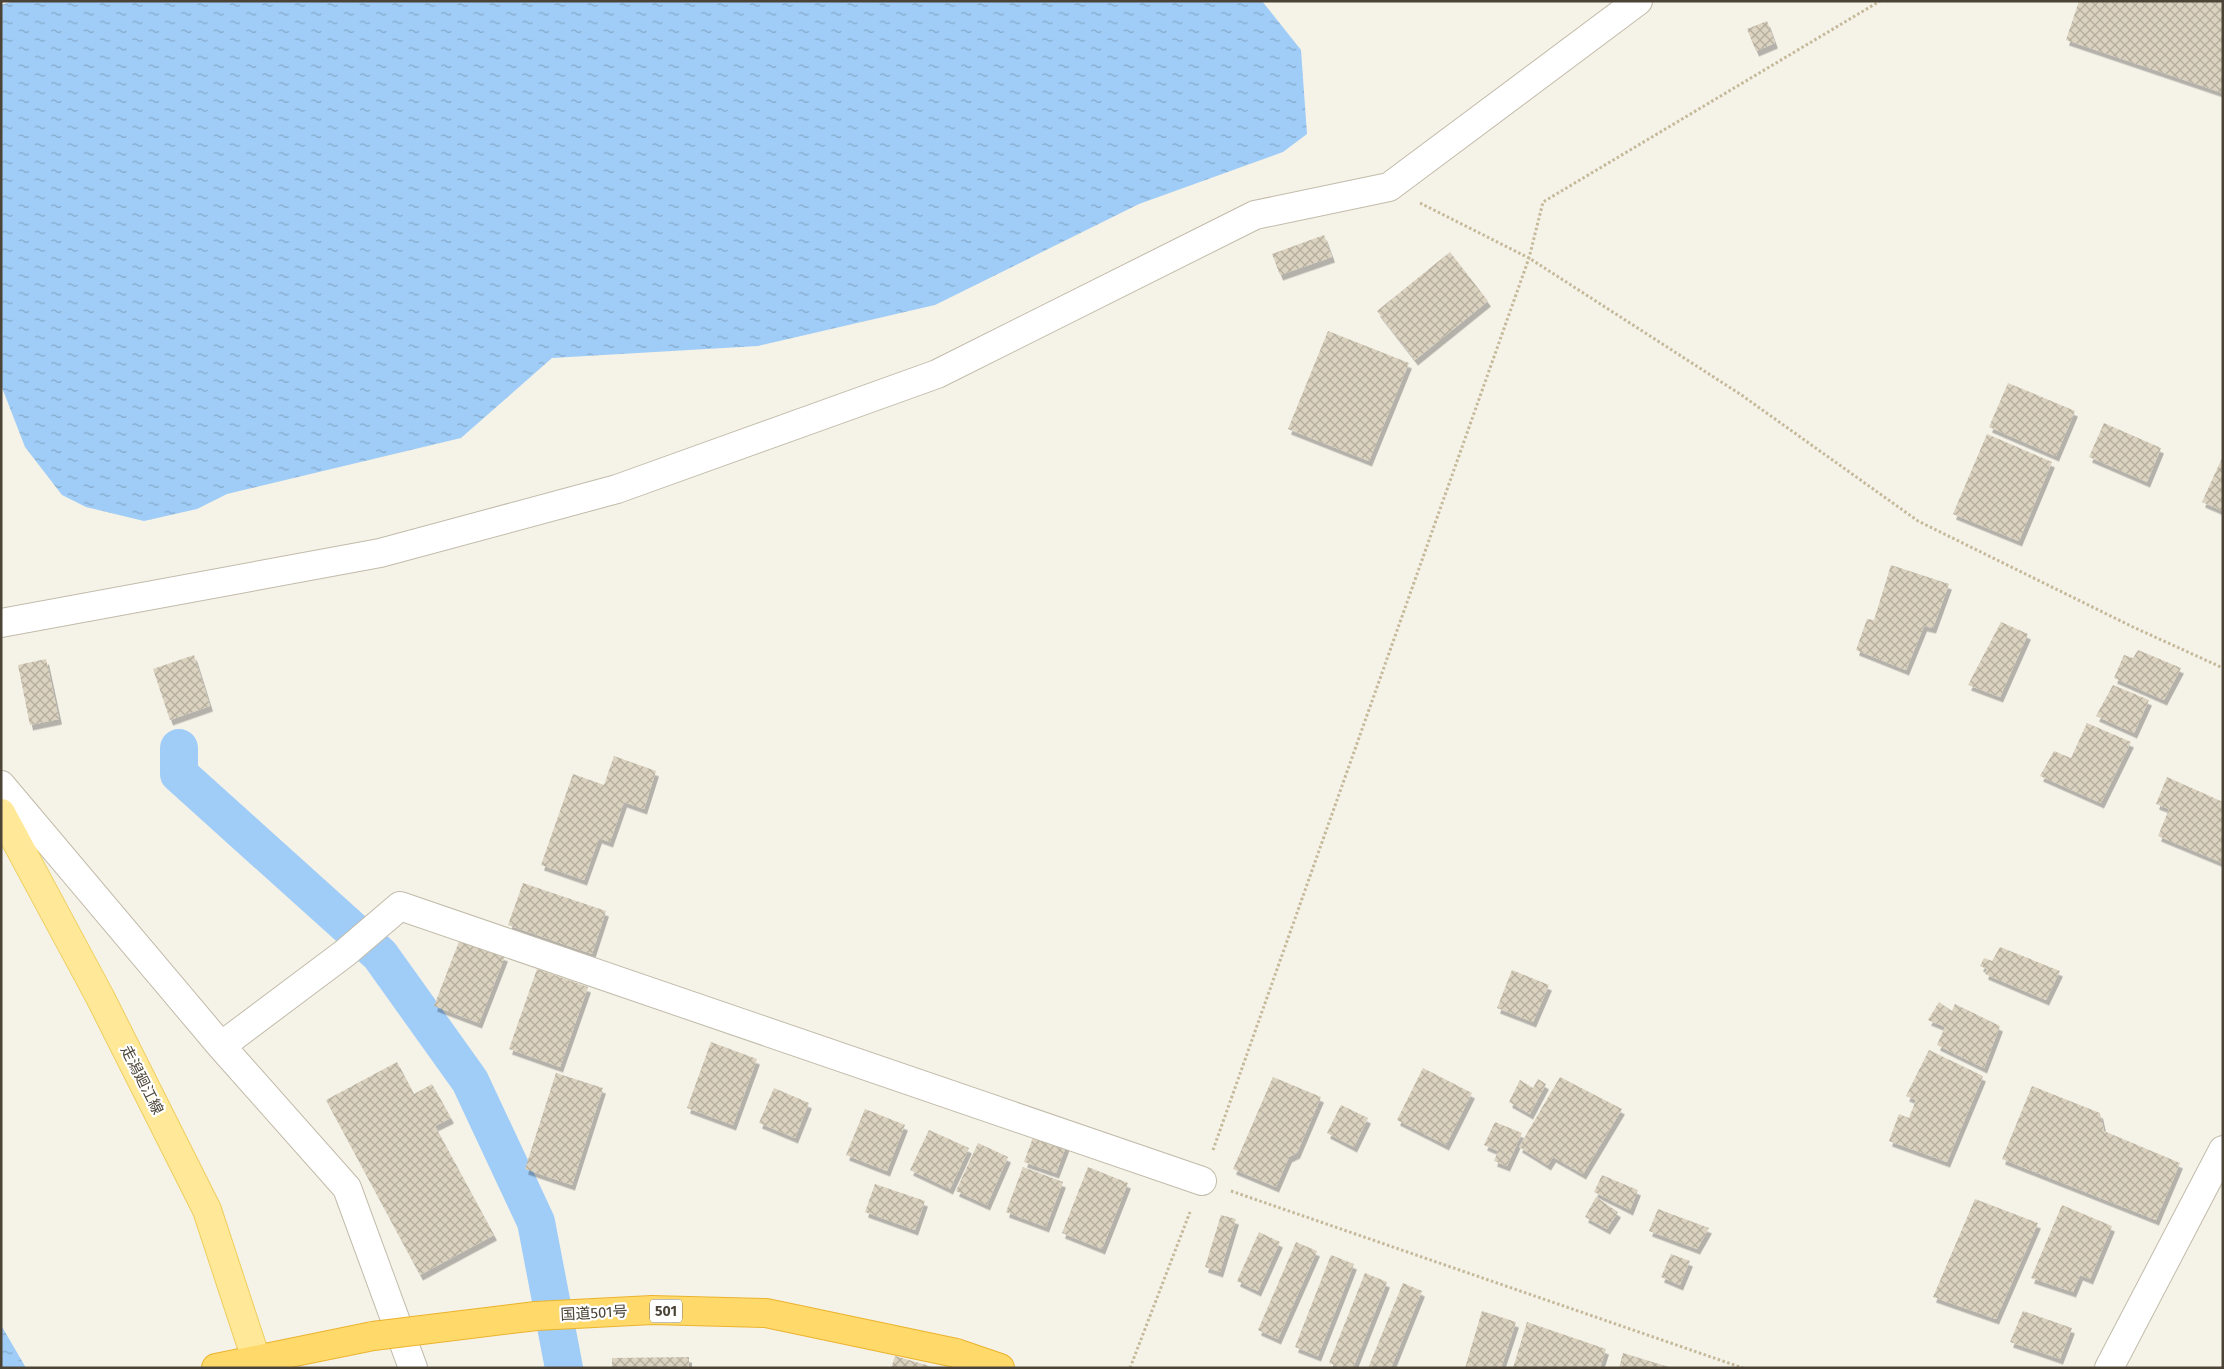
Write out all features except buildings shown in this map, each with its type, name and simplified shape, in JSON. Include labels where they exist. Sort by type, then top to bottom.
[{"type":"highway","name":"国道501号","points":[[222,1366],[258,1363],[373,1336],[536,1316],[652,1310],[766,1313],[956,1353],[1000,1368]]},
{"type":"main road","name":"走潟廻江線","points":[[1,813],[100,997],[207,1210],[258,1363]]},
{"type":"street","points":[[1,623],[380,553],[617,489],[937,374],[1255,215],[1388,187],[1638,1]]},
{"type":"street","points":[[1,785],[221,1046],[346,1188],[413,1368]]},
{"type":"street","points":[[221,1046],[345,953],[400,906],[1202,1181]]},
{"type":"street","points":[[2109,1368],[2223,1150]]},
{"type":"path","points":[[1130,1368],[1202,1181],[1529,258],[1543,202],[1880,1]]},
{"type":"path","points":[[1388,187],[1529,258],[1740,394],[1918,521],[2133,627],[2223,668]]},
{"type":"path","points":[[1202,1181],[1743,1368]]},
{"type":"water","points":[[14,1],[1262,1],[1301,50],[1307,134],[1283,152],[1139,204],[935,305],[758,346],[552,358],[461,438],[227,494],[197,509],[144,521],[86,507],[62,495],[25,447],[1,385],[1,5]]},
{"type":"water","points":[[1,1325],[26,1368],[1,1368]]},
{"type":"waterway","points":[[179,748],[179,774],[380,955],[470,1081],[536,1222],[564,1368]]}]
